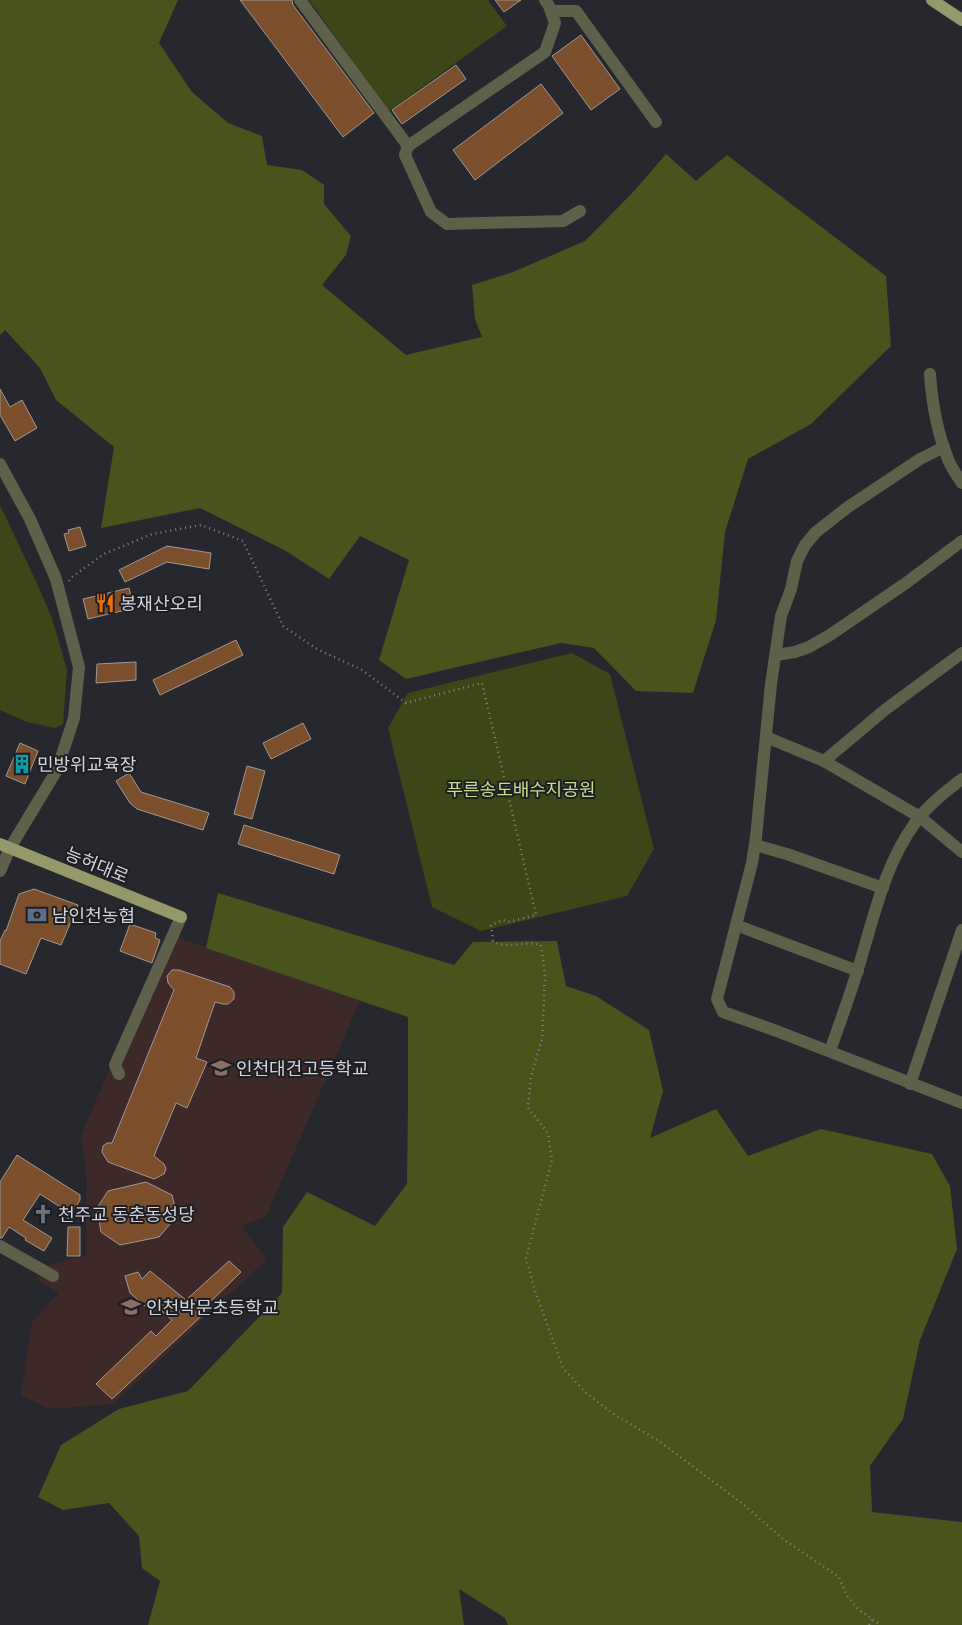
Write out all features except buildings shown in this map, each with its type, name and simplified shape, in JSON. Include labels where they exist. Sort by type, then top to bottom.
[{"type":"main road","points":[[932,0],[962,20]]},
{"type":"main road","name":"능허대로","points":[[5,846],[180,918]]},
{"type":"street","points":[[300,0],[408,146]]},
{"type":"street","points":[[545,0],[555,23],[545,52],[408,146],[405,155],[431,212],[447,224],[563,221],[580,210]]},
{"type":"street","points":[[551,12],[576,11],[656,122]]},
{"type":"street","points":[[930,374],[932,399],[948,461],[962,483]]},
{"type":"street","points":[[944,447],[920,459],[848,507],[816,532],[805,544],[797,561],[791,589],[782,616],[771,684],[752,863],[717,999],[723,1012],[830,1051],[962,1103]]},
{"type":"street","points":[[0,464],[30,519],[56,579],[79,667],[74,718],[57,770],[5,846],[0,871]]},
{"type":"street","points":[[776,655],[795,652],[809,647],[830,635],[906,583],[962,540]]},
{"type":"street","points":[[824,761],[886,709],[962,653]]},
{"type":"street","points":[[766,737],[824,761],[920,817],[962,852]]},
{"type":"street","points":[[830,1051],[858,971],[873,916],[896,854],[914,824],[927,809],[962,779]]},
{"type":"street","points":[[755,846],[786,854],[883,888]]},
{"type":"street","points":[[119,1074],[115,1065],[180,918]]},
{"type":"street","points":[[736,925],[858,971]]},
{"type":"street","points":[[910,1084],[962,930]]},
{"type":"street","points":[[0,1246],[52,1276]]},
{"type":"path","points":[[66,587],[72,577],[104,554],[152,534],[201,525],[243,541],[283,626],[317,649],[362,670],[406,703],[482,683],[536,915],[508,922],[503,920],[491,925],[493,941],[497,944],[515,945],[533,942],[541,945],[545,975],[542,1039],[531,1076],[528,1108],[548,1133],[552,1160],[526,1258],[535,1291],[562,1368],[586,1393],[615,1415],[659,1441],[743,1504],[783,1539],[839,1577],[847,1596],[859,1610],[881,1625]]},
{"type":"path","points":[[868,1625],[873,1619]]},
{"type":"shaded area","name":"인천대건고등학교","points":[[168,934],[360,1001],[266,1217],[241,1226],[267,1259],[114,1404],[49,1409],[21,1395],[32,1321],[59,1293],[36,1279],[50,1264],[86,1256],[87,1181],[81,1135]]},
{"type":"green space","points":[[0,0],[178,0],[159,43],[192,92],[228,123],[262,136],[267,165],[302,170],[324,185],[324,204],[351,236],[346,255],[322,285],[406,355],[482,337],[475,319],[472,285],[513,272],[585,241],[635,190],[666,154],[696,181],[727,155],[886,276],[891,346],[811,424],[748,459],[725,532],[716,620],[693,693],[636,691],[594,648],[561,643],[406,679],[379,660],[409,560],[360,536],[329,579],[286,551],[200,508],[101,528],[114,447],[56,400],[40,368],[5,330],[0,335]]},
{"type":"green space","points":[[309,0],[488,0],[507,26],[389,111]]},
{"type":"green space","points":[[0,505],[52,618],[67,670],[63,724],[55,728],[27,722],[0,710]]},
{"type":"green space","name":"푸른송도배수지공원","points":[[572,653],[610,674],[654,849],[627,896],[481,931],[432,907],[388,728],[408,693]]},
{"type":"green space","points":[[218,893],[454,965],[473,942],[557,941],[566,986],[596,996],[649,1030],[663,1091],[650,1138],[716,1109],[748,1156],[821,1129],[932,1154],[950,1186],[957,1249],[920,1340],[903,1419],[870,1466],[872,1512],[962,1522],[962,1625],[508,1625],[505,1618],[459,1589],[464,1625],[148,1625],[160,1581],[142,1568],[139,1536],[109,1503],[63,1510],[38,1497],[61,1445],[119,1409],[188,1391],[282,1293],[283,1227],[307,1192],[375,1226],[407,1184],[408,1017],[206,948]]},
{"type":"place","name":"봉재산오리","points":[[105,603]]},
{"type":"place","name":"민방위교육장","points":[[22,764]]},
{"type":"place","name":"남인천농협","points":[[37,915]]},
{"type":"place","name":"인천대건고등학교","points":[[221,1068]]},
{"type":"place","name":"천주교 동춘동성당","points":[[43,1214]]},
{"type":"place","name":"인천박문초등학교","points":[[131,1307]]}]
